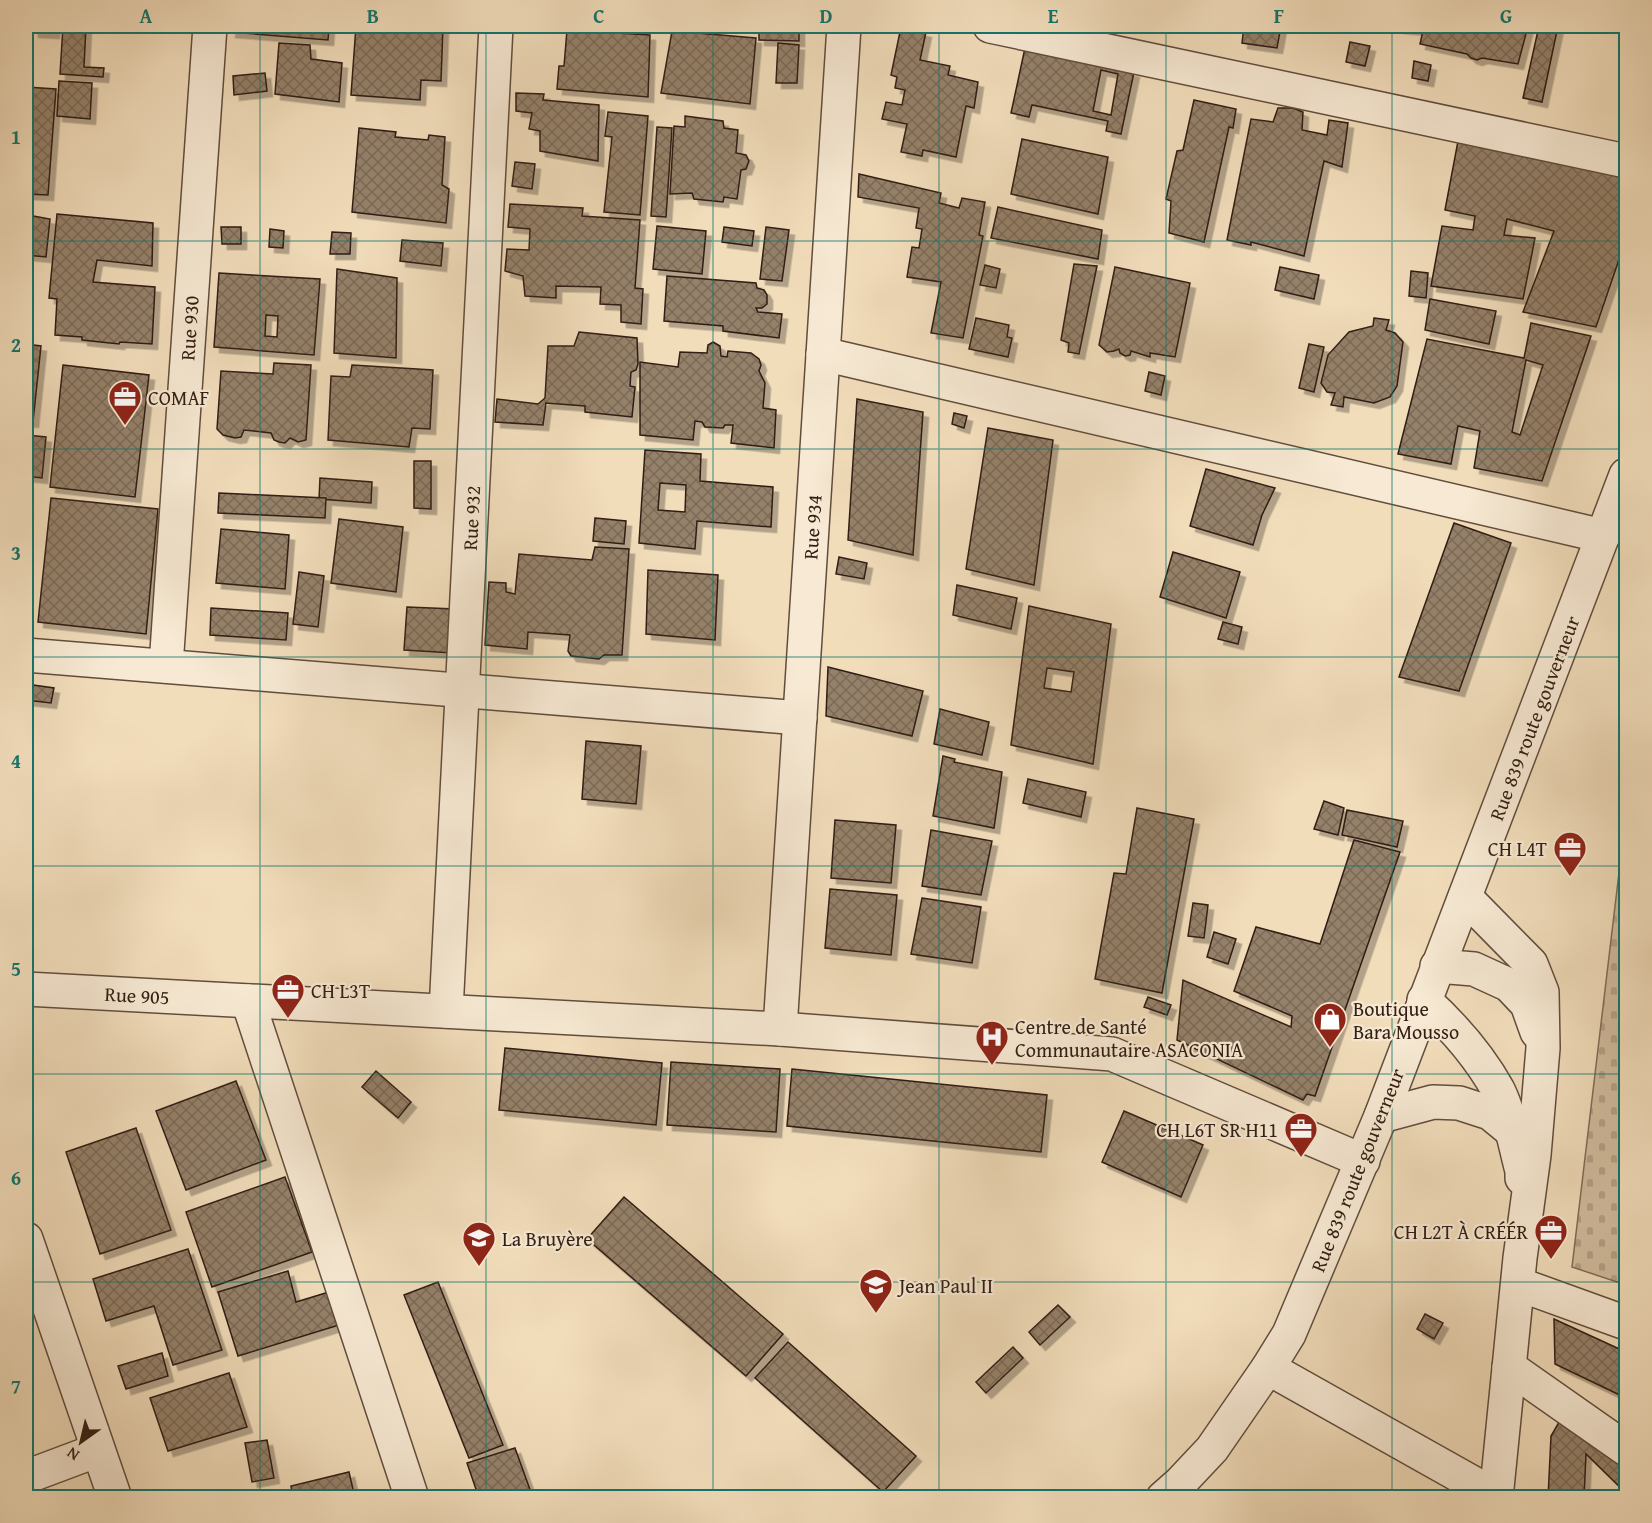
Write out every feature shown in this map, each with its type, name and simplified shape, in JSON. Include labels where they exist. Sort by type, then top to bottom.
[{"type":"street","name":"Rue 930","points":[[166,666],[210,26]]},
{"type":"street","name":"Rue 932","points":[[446,1011],[496,26]]},
{"type":"street","name":"Rue 934","points":[[780,1029],[844,26]]},
{"type":"street","points":[[990,26],[1626,161]]},
{"type":"street","points":[[823,354],[1603,536]]},
{"type":"street","name":"Rue 839 route gouverneur","points":[[1163,1497],[1180,1483],[1212,1449],[1289,1334],[1381,1116],[1626,475]]},
{"type":"street","points":[[26,655],[800,718]]},
{"type":"street","points":[[1268,1368],[1496,1497],[1519,1271],[1534,1155],[1543,1048],[1542,992],[1531,964],[1466,897]]},
{"type":"street","points":[[1437,966],[1474,969],[1509,985],[1527,1004],[1543,1048]]},
{"type":"street","name":"Rue 905","points":[[26,989],[780,1029],[1112,1054],[1363,1161]]},
{"type":"street","points":[[1424,1000],[1453,1026],[1467,1043],[1498,1092],[1512,1131],[1522,1171],[1519,1271]]},
{"type":"street","points":[[248,1001],[412,1497]]},
{"type":"street","points":[[1381,1116],[1433,1102],[1459,1103],[1490,1113],[1512,1131]]},
{"type":"street","points":[[26,1239],[115,1497]]},
{"type":"street","points":[[1519,1271],[1626,1323]]},
{"type":"street","points":[[1509,1367],[1626,1449]]},
{"type":"street","points":[[26,1477],[98,1450]]},
{"type":"green space","points":[[1626,814],[1626,1285],[1572,1267]]},
{"type":"building","points":[[33,26],[54,26],[54,33],[33,32]]},
{"type":"building","points":[[63,26],[86,26],[84,67],[104,68],[103,77],[60,74]]},
{"type":"building","points":[[231,26],[329,26],[328,40],[230,32]]},
{"type":"building","points":[[356,26],[443,26],[441,81],[421,80],[420,100],[351,95]]},
{"type":"building","points":[[759,26],[799,26],[799,41],[759,40]]},
{"type":"building","points":[[1244,26],[1281,26],[1277,48],[1242,43]]},
{"type":"building","points":[[1400,26],[1420,26],[1420,30],[1399,28]]},
{"type":"building","points":[[1424,26],[1528,26],[1518,64],[1482,58],[1477,60],[1467,54],[1420,44]]},
{"type":"building","points":[[1539,26],[1558,26],[1542,102],[1523,98]]},
{"type":"building","points":[[901,27],[926,32],[920,60],[950,66],[948,75],[978,82],[974,108],[966,106],[956,157],[923,150],[922,156],[901,152],[907,124],[882,119],[886,102],[902,105],[905,90],[895,88],[897,77],[891,75]]},
{"type":"building","points":[[567,30],[650,35],[648,97],[557,89],[559,66],[564,66]]},
{"type":"building","points":[[672,31],[756,38],[750,104],[661,93]]},
{"type":"building","points":[[1350,42],[1370,46],[1365,66],[1346,62]]},
{"type":"building","points":[[279,43],[310,45],[311,59],[342,63],[339,102],[275,94]]},
{"type":"building","points":[[778,43],[799,45],[797,83],[776,83]]},
{"type":"building","points":[[1025,48],[1134,72],[1121,134],[1106,131],[1108,121],[1032,105],[1029,117],[1011,113]],"holes":[[[1101,70],[1118,74],[1111,115],[1093,111]]]},
{"type":"building","points":[[1414,61],[1431,65],[1428,81],[1412,78]]},
{"type":"building","points":[[265,73],[267,91],[234,95],[233,76]]},
{"type":"building","points":[[59,81],[92,83],[90,119],[57,116]]},
{"type":"building","points":[[26,87],[56,89],[48,195],[26,194]]},
{"type":"building","points":[[516,93],[544,94],[543,100],[599,105],[598,161],[540,151],[540,131],[529,129],[532,113],[516,111]]},
{"type":"building","points":[[1194,100],[1236,109],[1233,128],[1229,127],[1204,242],[1169,233],[1171,201],[1166,199],[1177,151],[1183,150]]},
{"type":"building","points":[[1278,108],[1293,108],[1303,112],[1302,130],[1327,135],[1329,120],[1348,123],[1342,167],[1324,161],[1304,256],[1251,242],[1251,245],[1227,240],[1251,119],[1273,122]]},
{"type":"building","points":[[608,112],[648,116],[640,215],[604,212],[612,137],[605,136]]},
{"type":"building","points":[[685,116],[723,121],[724,128],[738,130],[736,153],[746,155],[749,161],[746,169],[741,170],[737,199],[724,197],[723,202],[694,199],[692,193],[670,194],[674,126],[685,127]]},
{"type":"building","points":[[657,127],[672,128],[666,217],[651,216]]},
{"type":"building","points":[[359,128],[396,132],[395,137],[428,140],[429,135],[445,137],[442,185],[449,189],[446,223],[352,212]]},
{"type":"building","points":[[1022,139],[1108,157],[1098,214],[1011,194]]},
{"type":"building","points":[[1458,141],[1626,168],[1626,239],[1596,327],[1523,312],[1554,231],[1507,219],[1504,235],[1535,238],[1523,299],[1431,286],[1442,226],[1473,230],[1475,216],[1445,210]]},
{"type":"building","points":[[515,162],[535,164],[532,189],[512,186]]},
{"type":"building","points":[[859,174],[941,193],[939,203],[959,208],[962,198],[985,202],[979,235],[983,236],[963,338],[931,333],[941,282],[907,277],[912,247],[919,248],[922,229],[916,228],[919,208],[858,197]]},
{"type":"building","points":[[510,204],[583,208],[582,216],[640,220],[635,288],[643,289],[641,324],[621,322],[621,305],[600,304],[601,287],[556,286],[556,298],[525,296],[523,276],[505,271],[507,249],[529,250],[530,229],[508,227]]},
{"type":"building","points":[[26,207],[28,215],[50,219],[46,257],[26,255]]},
{"type":"building","points":[[998,207],[1102,230],[1098,259],[991,238]]},
{"type":"building","points":[[57,214],[153,223],[152,266],[97,260],[93,282],[155,287],[152,344],[120,342],[119,344],[55,335],[57,299],[49,298]]},
{"type":"building","points":[[657,226],[706,231],[702,274],[653,269]]},
{"type":"building","points":[[221,227],[241,227],[241,244],[222,244]]},
{"type":"building","points":[[724,227],[754,231],[752,246],[722,242]]},
{"type":"building","points":[[766,227],[789,230],[782,281],[760,279]]},
{"type":"building","points":[[270,229],[284,231],[283,248],[269,247]]},
{"type":"building","points":[[332,232],[351,233],[350,254],[330,254]]},
{"type":"building","points":[[402,240],[443,243],[441,266],[400,261]]},
{"type":"building","points":[[1074,264],[1097,266],[1079,354],[1068,352],[1069,343],[1061,340]]},
{"type":"building","points":[[985,265],[1000,269],[996,288],[980,285]]},
{"type":"building","points":[[1115,267],[1190,283],[1175,357],[1150,353],[1150,357],[1131,351],[1130,355],[1125,356],[1120,353],[1119,349],[1107,352],[1099,345]]},
{"type":"building","points":[[1280,267],[1319,275],[1314,299],[1275,290]]},
{"type":"building","points":[[337,269],[397,278],[396,358],[334,353]]},
{"type":"building","points":[[1411,271],[1428,273],[1426,298],[1409,296]]},
{"type":"building","points":[[219,273],[320,279],[314,355],[214,347]],"holes":[[[266,315],[278,316],[277,337],[265,336]]]},
{"type":"building","points":[[667,276],[756,283],[757,288],[764,290],[767,295],[767,304],[762,308],[756,308],[758,312],[782,314],[779,338],[723,331],[723,326],[664,321]]},
{"type":"building","points":[[1430,299],[1496,311],[1489,344],[1425,330]]},
{"type":"building","points":[[976,318],[1009,325],[1007,337],[1012,338],[1008,357],[969,349]]},
{"type":"building","points":[[1374,318],[1389,320],[1386,330],[1395,333],[1403,342],[1397,386],[1390,397],[1374,403],[1344,397],[1343,407],[1331,405],[1335,393],[1327,392],[1321,383],[1328,355],[1349,332],[1373,326]]},
{"type":"building","points":[[1531,323],[1591,336],[1542,481],[1474,468],[1480,431],[1458,426],[1451,464],[1398,454],[1427,339],[1524,358]],"holes":[[[1526,360],[1543,365],[1520,435],[1512,432]]]},
{"type":"building","points":[[579,332],[637,338],[638,364],[636,370],[631,372],[630,386],[635,387],[632,417],[585,412],[585,406],[546,403],[543,425],[495,422],[497,399],[538,404],[545,398],[548,346],[574,346]]},
{"type":"building","points":[[713,342],[720,346],[721,356],[727,357],[728,351],[751,353],[759,359],[761,365],[759,371],[765,383],[763,408],[776,410],[774,448],[731,443],[733,425],[725,425],[723,428],[705,427],[702,422],[695,421],[693,440],[640,435],[640,362],[678,367],[680,352],[707,353],[708,345]]},
{"type":"building","points":[[26,344],[41,346],[33,422],[26,421]]},
{"type":"building","points":[[1309,344],[1324,347],[1314,392],[1299,388]]},
{"type":"building","points":[[274,363],[311,365],[306,440],[298,442],[290,438],[285,443],[274,440],[271,433],[244,430],[241,437],[223,435],[217,429],[221,371],[273,374]]},
{"type":"building","points":[[63,365],[149,375],[135,497],[50,487]]},
{"type":"building","points":[[352,365],[433,370],[430,429],[412,428],[409,447],[328,440],[331,376],[350,377]]},
{"type":"building","points":[[1149,372],[1165,376],[1161,395],[1145,391]]},
{"type":"building","points":[[857,399],[923,412],[913,555],[848,540]]},
{"type":"building","points":[[954,413],[967,416],[964,428],[952,424]]},
{"type":"building","points":[[988,428],[1053,440],[1034,585],[966,569]]},
{"type":"building","points":[[26,435],[46,437],[42,478],[26,476]]},
{"type":"building","points":[[645,450],[701,454],[700,481],[773,487],[771,527],[697,521],[695,549],[639,543]],"holes":[[[660,483],[686,485],[685,512],[658,510]]]},
{"type":"building","points":[[414,461],[431,461],[431,509],[414,508]]},
{"type":"building","points":[[1206,469],[1275,488],[1262,515],[1253,545],[1190,526]]},
{"type":"building","points":[[320,478],[372,482],[371,503],[319,499]]},
{"type":"building","points":[[219,493],[326,498],[325,518],[218,513]]},
{"type":"building","points":[[51,498],[158,509],[146,634],[38,622]]},
{"type":"building","points":[[595,518],[626,521],[624,544],[593,541]]},
{"type":"building","points":[[339,519],[403,527],[396,592],[331,583]]},
{"type":"building","points":[[1454,523],[1511,543],[1459,691],[1399,677]]},
{"type":"building","points":[[221,529],[289,535],[285,589],[216,583]]},
{"type":"building","points":[[595,547],[629,549],[622,655],[604,655],[599,659],[571,656],[568,651],[570,635],[528,632],[527,649],[485,645],[489,582],[506,583],[506,592],[515,594],[519,554],[592,560]]},
{"type":"building","points":[[1173,552],[1240,572],[1226,618],[1160,597]]},
{"type":"building","points":[[839,557],[867,563],[864,579],[836,574]]},
{"type":"building","points":[[648,570],[718,575],[715,640],[646,634]]},
{"type":"building","points":[[299,572],[324,576],[318,627],[293,624]]},
{"type":"building","points":[[957,585],[1017,598],[1011,629],[953,615]]},
{"type":"building","points":[[1029,606],[1111,624],[1093,764],[1011,745]],"holes":[[[1047,668],[1074,672],[1071,692],[1044,688]]]},
{"type":"building","points":[[407,607],[455,609],[453,653],[404,650]]},
{"type":"building","points":[[211,608],[288,613],[286,640],[210,635]]},
{"type":"building","points":[[1223,622],[1242,627],[1238,644],[1218,639]]},
{"type":"building","points":[[828,667],[923,691],[912,736],[826,716]]},
{"type":"building","points":[[26,684],[54,688],[51,703],[26,700]]},
{"type":"building","points":[[940,709],[989,722],[982,755],[934,744]]},
{"type":"building","points":[[586,741],[641,746],[636,804],[582,799]]},
{"type":"building","points":[[943,756],[955,759],[954,762],[1002,772],[994,828],[933,816]]},
{"type":"building","points":[[1028,779],[1086,792],[1081,817],[1023,803]]},
{"type":"building","points":[[1324,801],[1344,808],[1338,835],[1314,829]]},
{"type":"building","points":[[1137,808],[1194,819],[1162,993],[1095,979],[1114,873],[1126,874]]},
{"type":"building","points":[[1347,810],[1403,821],[1397,847],[1342,835]]},
{"type":"building","points":[[835,820],[896,825],[891,883],[831,878]]},
{"type":"building","points":[[931,830],[992,841],[981,895],[922,886]]},
{"type":"building","points":[[1354,840],[1400,852],[1315,1096],[1307,1094],[1303,1100],[1177,1040],[1183,980],[1291,1027],[1292,1016],[1234,991],[1256,927],[1320,944]]},
{"type":"building","points":[[830,889],[897,895],[891,955],[825,948]]},
{"type":"building","points":[[922,898],[981,907],[972,963],[911,954]]},
{"type":"building","points":[[1193,903],[1208,905],[1204,938],[1188,936]]},
{"type":"building","points":[[1214,932],[1236,939],[1228,964],[1207,957]]},
{"type":"building","points":[[1148,997],[1171,1005],[1167,1015],[1144,1007]]},
{"type":"building","points":[[505,1048],[662,1063],[656,1125],[499,1110]]},
{"type":"building","points":[[671,1062],[780,1069],[776,1132],[667,1125]]},
{"type":"building","points":[[792,1069],[1047,1095],[1041,1152],[787,1126]]},
{"type":"building","points":[[376,1071],[411,1102],[398,1118],[362,1087]]},
{"type":"building","points":[[236,1081],[266,1160],[186,1190],[156,1111]]},
{"type":"building","points":[[1124,1111],[1203,1145],[1181,1197],[1102,1162]]},
{"type":"building","points":[[136,1128],[171,1230],[100,1254],[66,1152]]},
{"type":"building","points":[[285,1177],[312,1252],[212,1287],[186,1212]]},
{"type":"building","points":[[624,1197],[783,1334],[746,1376],[587,1239]]},
{"type":"building","points":[[188,1249],[222,1350],[173,1365],[154,1306],[106,1321],[93,1279]]},
{"type":"building","points":[[288,1271],[296,1302],[329,1292],[339,1325],[238,1356],[218,1292]]},
{"type":"building","points":[[438,1282],[503,1445],[469,1458],[404,1295]]},
{"type":"building","points":[[1058,1305],[1070,1317],[1040,1345],[1029,1332]]},
{"type":"building","points":[[1425,1314],[1443,1323],[1434,1339],[1417,1329]]},
{"type":"building","points":[[1554,1319],[1626,1352],[1626,1398],[1555,1364]]},
{"type":"building","points":[[788,1342],[916,1456],[883,1492],[755,1378]]},
{"type":"building","points":[[1013,1347],[1023,1358],[986,1393],[976,1382]]},
{"type":"building","points":[[162,1353],[168,1376],[126,1389],[118,1366]]},
{"type":"building","points":[[229,1373],[247,1427],[168,1451],[150,1398]]},
{"type":"building","points":[[1562,1417],[1626,1458],[1626,1493],[1586,1454],[1584,1498],[1548,1498],[1551,1436]]},
{"type":"building","points":[[267,1440],[274,1478],[252,1482],[245,1443]]},
{"type":"building","points":[[515,1448],[533,1498],[479,1498],[467,1463]]},
{"type":"building","points":[[349,1472],[355,1498],[293,1498],[291,1486]]},
{"type":"place","name":"COMAF","points":[[125,426]]},
{"type":"place","name":"CH L4T","points":[[1570,877]]},
{"type":"place","name":"CH L3T","points":[[288,1019]]},
{"type":"place","name":"Boutique Bara Mousso","points":[[1330,1048]]},
{"type":"place","name":"Centre de Santé Communautaire ASACONIA","points":[[992,1066]]},
{"type":"place","name":"CH L6T SR H11","points":[[1301,1158]]},
{"type":"place","name":"CH L2T À CRÉÉR","points":[[1551,1260]]},
{"type":"place","name":"La Bruyère","points":[[479,1267]]},
{"type":"place","name":"Jean Paul II","points":[[876,1314]]}]
